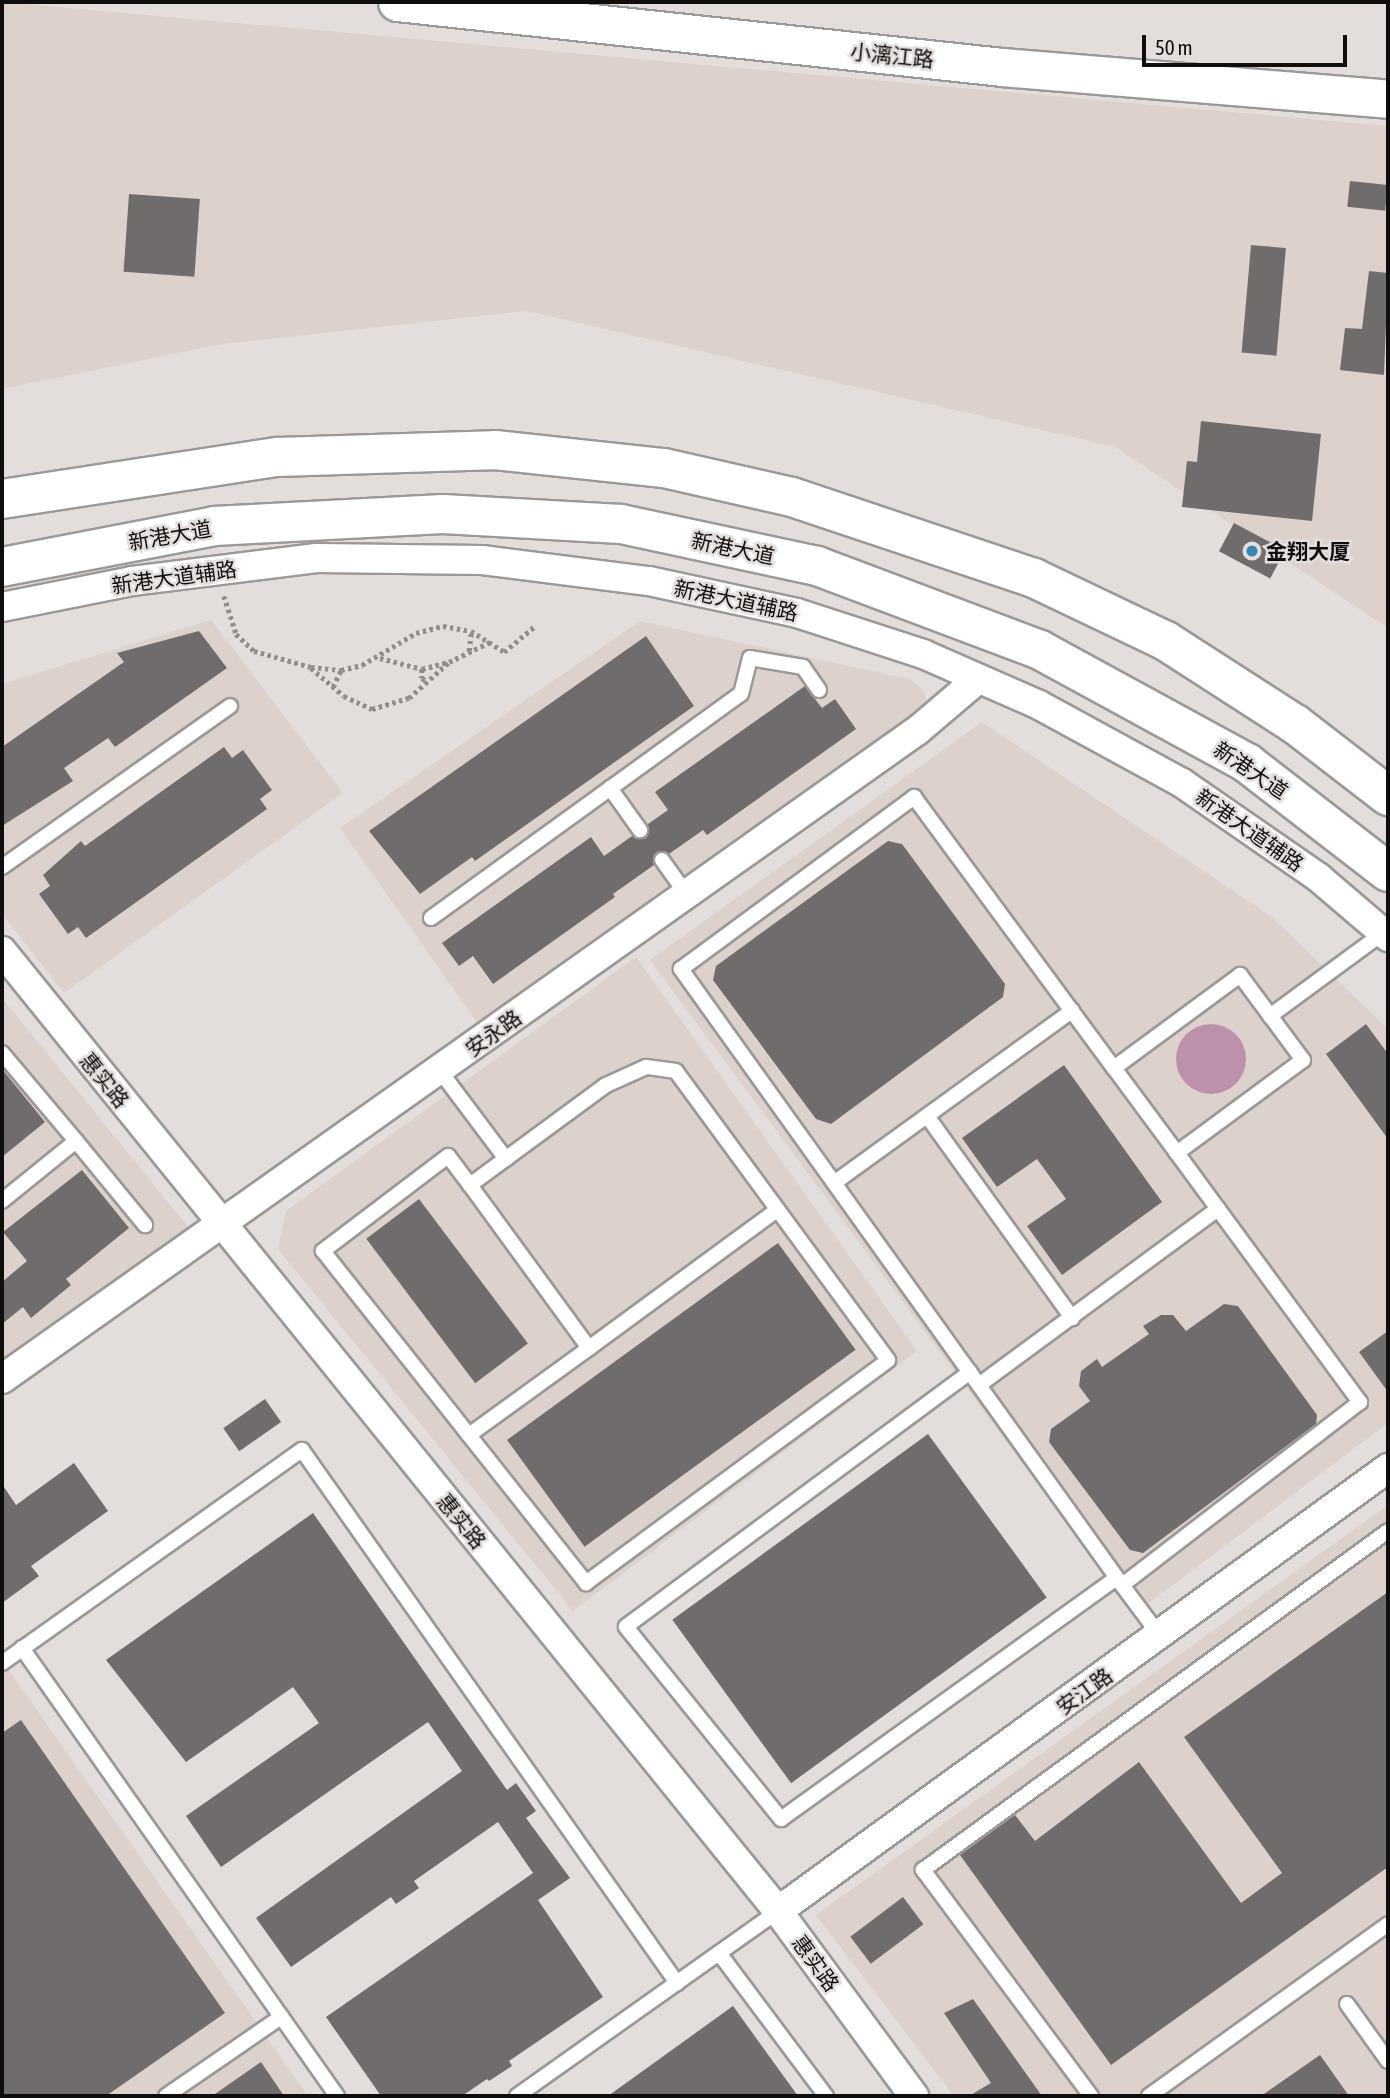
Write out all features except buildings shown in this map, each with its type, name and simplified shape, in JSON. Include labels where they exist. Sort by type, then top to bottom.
[{"type":"main road","points":[[2,499],[278,457],[495,450],[664,468],[792,497],[1034,578],[1166,641],[1295,724],[1388,796]]},
{"type":"main road","name":"新港大道","points":[[2,567],[214,526],[443,514],[621,524],[817,566],[1040,650],[1247,763],[1388,872]]},
{"type":"street","name":"小漓江路","points":[[397,2],[1002,67],[1388,99]]},
{"type":"street","name":"新港大道辅路","points":[[2,607],[132,581],[317,558],[482,560],[649,582],[797,613],[923,654],[1040,705],[1182,783],[1319,878],[1385,935]]},
{"type":"street","name":"安永路","points":[[2,1379],[223,1226],[918,730],[978,679]]},
{"type":"street","name":"惠实路","points":[[2,951],[778,1911],[914,2096]]},
{"type":"street","name":"安江路","points":[[778,1911],[1388,1468]]},
{"type":"lane","points":[[430,918],[741,694],[750,658],[803,667],[819,690]]},
{"type":"lane","points":[[2,867],[230,706]]},
{"type":"lane","points":[[610,788],[640,830]]},
{"type":"lane","points":[[970,1372],[626,1627],[781,1819],[1119,1582],[1360,1402],[914,797],[681,969],[970,1372],[1119,1582],[1160,1636]]},
{"type":"lane","points":[[662,860],[687,895]]},
{"type":"lane","points":[[1270,1016],[1385,935]]},
{"type":"lane","points":[[1114,1068],[1240,975],[1303,1060],[1177,1153]]},
{"type":"lane","points":[[834,1184],[1072,1011]]},
{"type":"lane","points":[[2,1053],[145,1225]]},
{"type":"lane","points":[[470,1185],[606,1084],[646,1067],[676,1071],[888,1360],[586,1583],[323,1251],[448,1156],[589,1348]]},
{"type":"lane","points":[[440,1071],[506,1159]]},
{"type":"lane","points":[[927,1116],[1072,1318]]},
{"type":"lane","points":[[2,1201],[76,1141]]},
{"type":"lane","points":[[979,1385],[1218,1209]]},
{"type":"lane","points":[[469,1435],[778,1210]]},
{"type":"lane","points":[[3,1659],[302,1450],[677,1983]]},
{"type":"lane","points":[[1091,2096],[923,1870],[1388,1531]]},
{"type":"lane","points":[[22,1648],[337,2096]]},
{"type":"lane","points":[[517,2096],[778,1911]]},
{"type":"lane","points":[[1149,2096],[1388,1924]]},
{"type":"lane","points":[[719,1953],[825,2096]]},
{"type":"lane","points":[[1348,2004],[1388,2061]]},
{"type":"lane","points":[[166,2096],[281,2017]]},
{"type":"path","points":[[224,595],[236,634],[254,651],[311,667],[341,670],[380,658],[416,633],[443,626],[471,631],[504,652],[535,626]]},
{"type":"path","points":[[469,651],[471,631]]},
{"type":"path","points":[[311,667],[333,688],[372,709],[397,704],[428,683],[449,663],[491,642]]},
{"type":"path","points":[[380,658],[422,669],[449,663]]},
{"type":"path","points":[[422,669],[422,678],[428,683]]},
{"type":"path","points":[[333,688],[341,670]]},
{"type":"shaded area","points":[[2,2],[1388,126],[1388,628],[1115,447],[527,311],[222,344],[2,389]]},
{"type":"shaded area","points":[[211,620],[343,793],[64,993],[2,914],[2,684]]},
{"type":"shaded area","points":[[640,621],[909,679],[924,691],[928,709],[479,1025],[340,828]]},
{"type":"shaded area","points":[[982,722],[1272,917],[1388,1029],[1388,1423],[1134,1614],[650,960]]},
{"type":"shaded area","points":[[636,957],[917,1351],[573,1611],[278,1249],[286,1211]]},
{"type":"shaded area","points":[[2,998],[193,1233],[2,1367]]},
{"type":"shaded area","points":[[1211,1024],[1236,1034],[1246,1059],[1236,1084],[1211,1094],[1186,1084],[1176,1059],[1186,1034]]},
{"type":"shaded area","points":[[1388,1505],[1388,2096],[954,2096],[816,1915]]},
{"type":"shaded area","points":[[8,1669],[308,2096],[2,2096],[2,1673]]},
{"type":"place","name":"金翔大厦","points":[[1252,551]]}]
